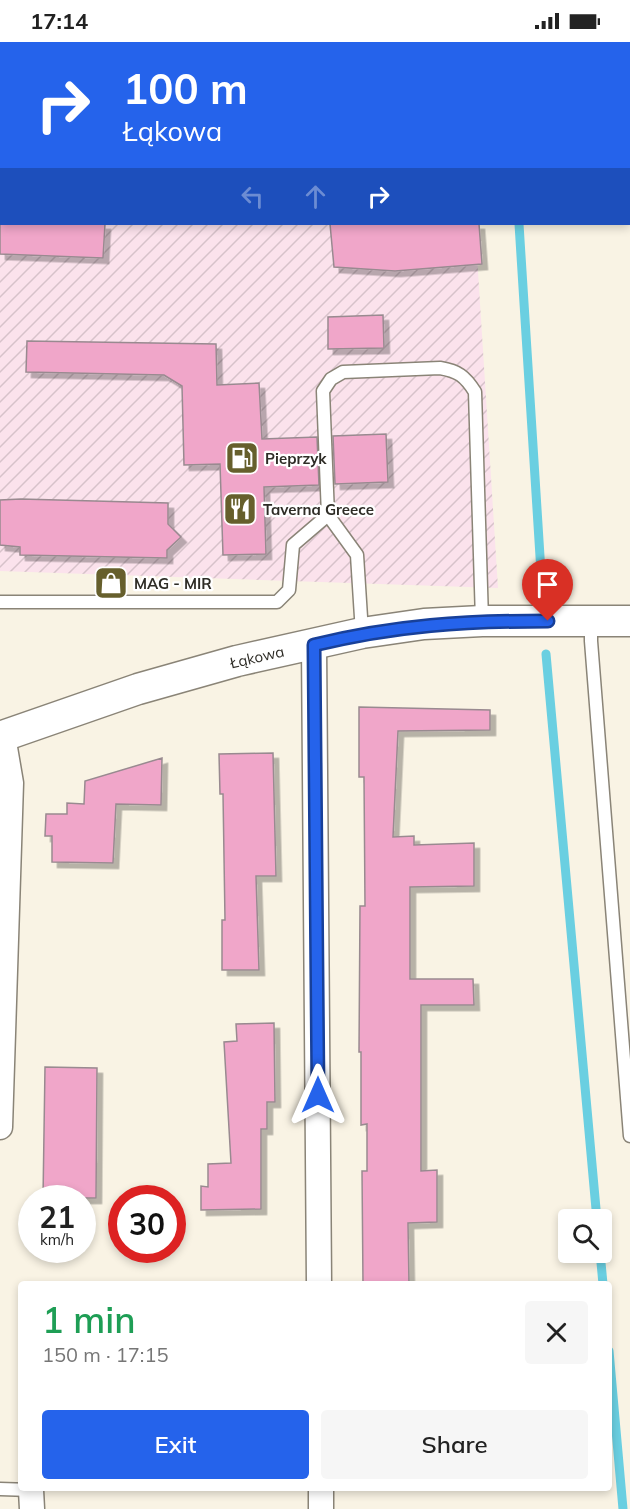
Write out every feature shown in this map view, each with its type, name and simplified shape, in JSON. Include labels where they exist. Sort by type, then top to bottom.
[{"type":"street","name":"Łąkowa","points":[[1,737],[138,689],[237,661],[362,633],[424,624],[482,621],[630,621]]},
{"type":"street","points":[[314,645],[319,1281]]},
{"type":"street","points":[[0,1127],[11,783],[1,737]]},
{"type":"street","points":[[321,1491],[321,1509]]},
{"type":"lane","points":[[362,633],[357,555],[328,515],[323,391],[331,379],[343,372],[440,368],[455,371],[466,378],[475,392],[482,621]]},
{"type":"lane","points":[[0,602],[277,602],[289,590],[293,545],[328,515]]},
{"type":"lane","points":[[591,621],[630,1136]]},
{"type":"lane","points":[[0,1489],[32,1499]]},
{"type":"shaded area","points":[[0,225],[475,225],[498,588],[0,571]]},
{"type":"building","points":[[0,225],[105,225],[103,258],[0,254]]},
{"type":"building","points":[[330,225],[479,225],[482,264],[395,271],[334,267]]},
{"type":"building","points":[[383,315],[384,348],[328,349],[328,317]]},
{"type":"building","points":[[27,341],[216,344],[217,385],[259,383],[262,439],[317,437],[319,485],[264,487],[266,554],[223,555],[220,464],[184,465],[182,386],[164,375],[26,372]]},
{"type":"building","points":[[386,434],[388,482],[335,484],[333,436]]},
{"type":"building","points":[[0,500],[168,503],[168,524],[181,537],[167,550],[167,558],[20,555],[20,547],[0,545]]},
{"type":"building","points":[[359,707],[490,710],[490,730],[398,731],[393,837],[414,836],[414,845],[474,843],[474,886],[410,887],[410,979],[473,979],[474,1005],[421,1005],[421,1171],[437,1170],[437,1222],[408,1223],[409,1281],[363,1281],[362,1171],[367,1171],[367,1124],[361,1125],[361,1052],[359,1052],[360,906],[365,906],[364,777],[359,777]]},
{"type":"building","points":[[273,753],[276,876],[256,876],[259,970],[222,970],[222,920],[225,920],[223,794],[220,794],[219,754]]},
{"type":"building","points":[[162,758],[161,805],[116,804],[113,863],[52,862],[52,836],[45,836],[46,814],[67,814],[67,803],[84,804],[85,781]]},
{"type":"building","points":[[274,1023],[275,1102],[267,1102],[267,1129],[261,1129],[261,1209],[201,1210],[201,1186],[208,1187],[208,1164],[231,1163],[224,1042],[237,1041],[236,1024]]},
{"type":"building","points":[[45,1067],[97,1068],[96,1198],[96,1185],[43,1185]]},
{"type":"waterway","points":[[519,225],[542,588]]},
{"type":"waterway","points":[[546,654],[596,1209]]},
{"type":"waterway","points":[[601,1263],[603,1281]]},
{"type":"waterway","points":[[612,1385],[623,1509]]},
{"type":"place","name":"Pieprzyk","points":[[242,458]]},
{"type":"place","name":"Taverna Greece","points":[[240,509]]},
{"type":"place","name":"MAG - MIR","points":[[111,583]]},
{"type":"route","points":[[318,1095],[314,645],[362,633],[424,624],[548,621]]}]
